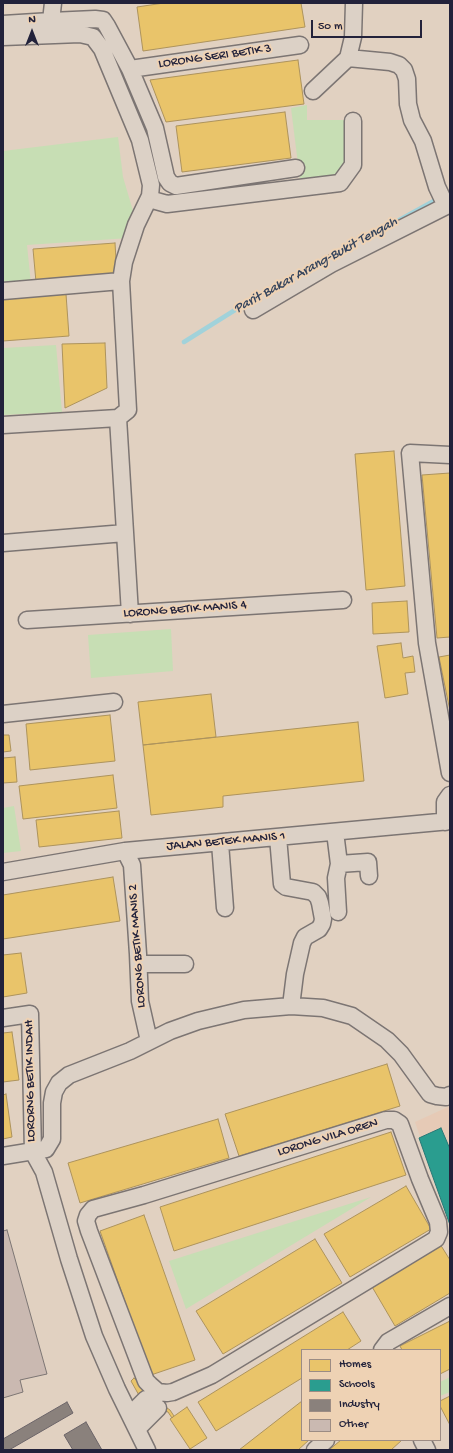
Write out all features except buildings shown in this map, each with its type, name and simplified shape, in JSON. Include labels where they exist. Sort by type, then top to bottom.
[{"type":"street","points":[[52,21],[53,3]]},
{"type":"street","points":[[313,91],[348,58],[353,37],[354,3]]},
{"type":"street","points":[[3,24],[95,19],[103,20],[130,69],[154,128],[166,177],[170,183],[176,186],[296,168]]},
{"type":"street","points":[[3,36],[80,34],[93,37],[102,49],[140,140],[151,185],[149,199],[136,225],[129,244],[121,281],[128,410],[118,418],[3,425]]},
{"type":"street","name":"LORONG SERI BETIK 3","points":[[130,69],[300,46]]},
{"type":"street","points":[[253,310],[444,199],[423,141],[412,120],[408,104],[407,78],[404,70],[399,65],[390,62],[348,58]]},
{"type":"street","points":[[149,199],[167,204],[340,183],[353,165],[353,121]]},
{"type":"street","points":[[3,291],[121,281]]},
{"type":"street","points":[[118,418],[130,614]]},
{"type":"street","points":[[450,455],[410,453],[427,643],[450,773]]},
{"type":"street","points":[[3,543],[125,533]]},
{"type":"street","name":"LORONG BETIK MANIS 4","points":[[27,620],[343,600]]},
{"type":"street","points":[[3,714],[114,702]]},
{"type":"street","points":[[448,822],[445,802],[450,795]]},
{"type":"street","name":"JALAN BETEK MANIS 1","points":[[3,872],[125,851],[448,822]]},
{"type":"street","points":[[335,832],[339,864],[336,878],[338,912]]},
{"type":"street","points":[[278,837],[282,884],[286,887],[313,892],[318,897],[320,902],[323,918],[319,929],[305,937],[302,943],[295,974],[292,1006]]},
{"type":"street","points":[[220,843],[225,908]]},
{"type":"street","name":"LORONG BETIK MANIS 2","points":[[125,851],[132,865],[140,1001],[149,1041]]},
{"type":"street","points":[[339,864],[368,862],[369,876]]},
{"type":"street","points":[[139,964],[185,964]]},
{"type":"street","points":[[3,1156],[46,1149],[52,1140],[52,1103],[54,1092],[59,1083],[68,1075],[130,1051],[149,1041],[198,1021],[244,1010],[292,1006],[323,1008],[352,1016],[387,1040],[401,1054],[430,1094],[446,1097],[450,1095]]},
{"type":"street","name":"LORORNG BETIK INDAH","points":[[3,1018],[30,1014],[33,1152]]},
{"type":"street","name":"LORONG VILA OREN","points":[[386,1120],[394,1120],[400,1124],[420,1179],[438,1222],[439,1232],[436,1239],[212,1375],[173,1392],[167,1393],[157,1400],[146,1381],[89,1231],[86,1221],[92,1210],[386,1120]]},
{"type":"street","points":[[33,1152],[44,1172],[94,1336],[147,1450]]},
{"type":"street","points":[[383,1349],[388,1342],[450,1306]]},
{"type":"street","points":[[133,1422],[146,1399],[157,1400]]},
{"type":"street","points":[[314,1450],[325,1441]]},
{"type":"street","points":[[422,1441],[427,1450]]},
{"type":"shaded area","points":[[450,1106],[450,1225],[415,1122]]},
{"type":"green space","points":[[307,105],[307,120],[347,120],[346,162],[333,176],[300,180],[291,108]]},
{"type":"green space","points":[[118,137],[123,177],[136,221],[129,238],[27,245],[31,284],[3,287],[3,151]]},
{"type":"green space","points":[[56,345],[62,412],[3,415],[3,348]]},
{"type":"green space","points":[[171,629],[173,671],[91,678],[88,635]]},
{"type":"green space","points":[[14,806],[21,851],[3,853],[3,808]]},
{"type":"green space","points":[[371,1197],[186,1309],[169,1261]]},
{"type":"green space","points":[[450,1377],[450,1392],[441,1396],[441,1382]]},
{"type":"waterway","name":"Parit Bakar Arang-Bukit Tengah","points":[[381,230],[450,192]]},
{"type":"waterway","name":"Parit Bakar Arang-Bukit Tengah","points":[[184,342],[243,305],[278,286]]}]
